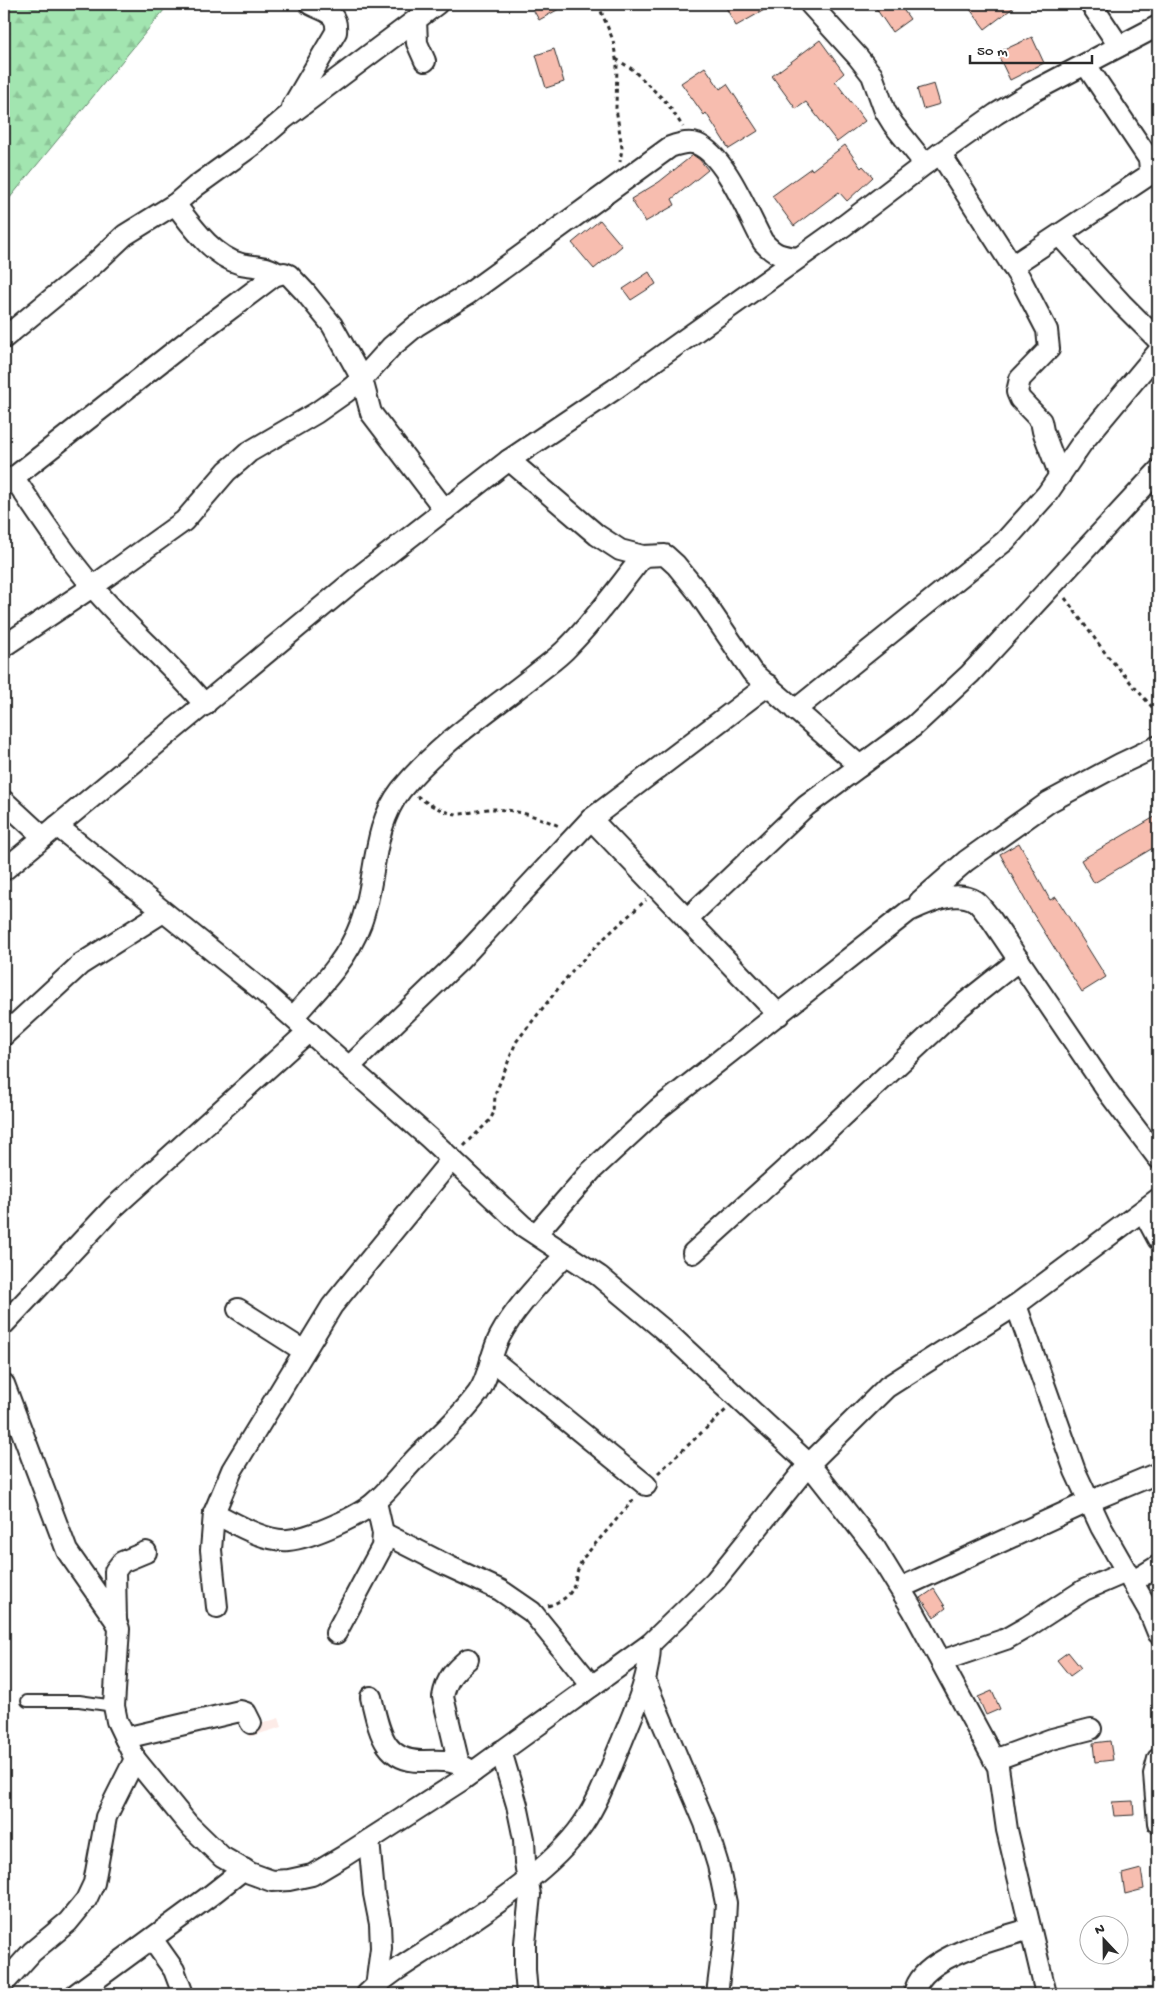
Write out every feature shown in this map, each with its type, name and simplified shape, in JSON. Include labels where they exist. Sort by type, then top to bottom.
[{"type":"street","points":[[285,118],[316,69],[336,32],[337,23],[333,15],[310,4]]},
{"type":"street","points":[[4,338],[94,264],[125,235],[175,204],[285,118],[437,4]]},
{"type":"street","points":[[810,4],[858,57],[872,76],[885,110],[893,124],[933,159],[1012,266],[1047,330],[1050,340],[1049,349],[1020,379],[1017,392],[1020,399],[1041,421],[1060,476]]},
{"type":"street","points":[[1091,4],[1119,46]]},
{"type":"street","points":[[416,20],[416,43],[426,61]]},
{"type":"street","points":[[4,870],[352,582],[509,460],[615,389],[845,225],[996,114],[1032,92],[1119,46],[1155,33]]},
{"type":"street","points":[[1012,266],[1060,236],[1149,175],[1149,159],[1086,65]]},
{"type":"street","points":[[4,646],[92,587],[184,521],[227,471],[249,452],[316,413],[346,392],[362,379],[391,347],[416,326],[468,294],[670,147],[686,143],[695,144],[709,152],[724,168],[763,242],[772,253],[798,258]]},
{"type":"street","points":[[175,204],[196,232],[228,258],[240,264],[270,268],[278,274],[289,275],[306,292],[332,325],[362,379],[371,413],[377,424],[445,510]]},
{"type":"street","points":[[1060,236],[1122,304],[1158,340]]},
{"type":"street","points":[[205,705],[178,674],[92,587],[9,481],[182,345],[278,274]]},
{"type":"street","points":[[795,710],[1005,541],[1047,494],[1082,443],[1158,352]]},
{"type":"street","points":[[509,460],[597,535],[620,550],[643,556],[665,555],[676,565],[697,592],[752,672],[860,766]]},
{"type":"street","points":[[687,919],[806,806],[914,726],[970,674],[1158,471]]},
{"type":"street","points":[[292,1017],[336,968],[354,942],[369,898],[379,837],[386,815],[404,787],[431,757],[568,648],[643,556]]},
{"type":"street","points":[[350,1067],[460,960],[591,819],[768,686]]},
{"type":"street","points":[[536,1234],[591,1171],[658,1109],[779,1016],[909,911],[966,861],[1049,802],[1158,746]]},
{"type":"street","points":[[4,802],[50,831],[163,912],[265,993],[452,1159],[523,1226],[600,1276],[671,1336],[809,1464],[876,1548],[941,1660],[998,1767],[1007,1830],[1046,1994]]},
{"type":"street","points":[[591,819],[779,1016]]},
{"type":"street","points":[[909,911],[941,898],[958,897],[975,901],[991,919],[1108,1092],[1158,1158]]},
{"type":"street","points":[[4,1035],[81,964],[163,912]]},
{"type":"street","points":[[693,1253],[818,1141],[961,1006],[1018,960]]},
{"type":"street","points":[[4,1324],[113,1208],[309,1031]]},
{"type":"street","points":[[217,1607],[211,1550],[214,1513],[232,1470],[332,1306],[452,1159]]},
{"type":"street","points":[[146,1552],[122,1562],[115,1571],[116,1621],[119,1635],[114,1706],[117,1721],[135,1759],[188,1824],[222,1857],[272,1881],[289,1880],[312,1875],[369,1840],[466,1768],[501,1751],[650,1644],[716,1581],[809,1464],[887,1387],[1016,1305],[1150,1205],[1158,1239]]},
{"type":"street","points":[[214,1513],[258,1535],[287,1540],[318,1532],[349,1519],[376,1502],[408,1466],[466,1409],[480,1391],[500,1336],[514,1314],[566,1254]]},
{"type":"street","points":[[1016,1305],[1075,1471],[1088,1502],[1149,1611],[1158,1633]]},
{"type":"street","points":[[238,1309],[304,1351]]},
{"type":"street","points":[[491,1359],[646,1485]]},
{"type":"street","points":[[4,1384],[67,1552],[116,1621]]},
{"type":"street","points":[[900,1588],[1088,1502],[1158,1473]]},
{"type":"street","points":[[336,1633],[382,1547],[383,1533],[376,1502]]},
{"type":"street","points":[[383,1533],[500,1590],[532,1612],[592,1686]]},
{"type":"street","points":[[941,1660],[1006,1639],[1027,1628],[1084,1590],[1129,1577],[1158,1566]]},
{"type":"street","points":[[371,1990],[402,1966],[507,1896],[558,1853],[583,1824],[602,1788],[645,1680],[649,1668],[650,1644]]},
{"type":"street","points":[[466,1768],[444,1697],[445,1686],[454,1671],[468,1659]]},
{"type":"street","points":[[645,1680],[706,1823],[718,1864],[726,1903],[724,1939],[717,1994]]},
{"type":"street","points":[[371,1697],[384,1742],[393,1753],[407,1761],[440,1760],[466,1768]]},
{"type":"street","points":[[125,1738],[240,1711],[246,1713],[251,1723]]},
{"type":"street","points":[[994,1760],[1052,1739],[1091,1729]]},
{"type":"street","points":[[501,1751],[522,1825],[528,1878],[529,1917],[525,1943],[527,1994]]},
{"type":"street","points":[[4,1983],[32,1952],[68,1922],[86,1900],[94,1883],[106,1817],[135,1759]]},
{"type":"street","points":[[1158,1759],[1154,1774],[1158,1823]]},
{"type":"street","points":[[369,1840],[374,1894],[380,1924],[380,1948],[371,1990]]},
{"type":"street","points":[[76,1994],[244,1869]]},
{"type":"street","points":[[914,1994],[918,1983],[928,1970],[946,1959],[965,1949],[1030,1929]]},
{"type":"street","points":[[152,1939],[174,1970],[183,1994]]},
{"type":"lane","points":[[27,1701],[79,1701],[114,1706]]},
{"type":"path","points":[[598,4],[613,40],[616,59],[616,108],[622,148],[617,187]]},
{"type":"path","points":[[616,59],[632,69],[667,104],[695,144]]},
{"type":"path","points":[[1054,583],[1106,654],[1158,714]]},
{"type":"path","points":[[404,787],[424,801],[450,812],[460,814],[494,809],[531,815],[549,821],[576,835]]},
{"type":"path","points":[[452,1159],[490,1120],[494,1112],[495,1095],[516,1042],[572,971],[601,941],[658,889]]},
{"type":"path","points":[[532,1612],[553,1605],[571,1593],[576,1585],[580,1564],[584,1557],[646,1485],[738,1399]]},
{"type":"shaded area","points":[[279,1718],[282,1727],[249,1737],[247,1728]]},
{"type":"green space","points":[[4,4],[169,4],[4,205]]},
{"type":"building","points":[[530,4],[568,4],[539,20]]},
{"type":"building","points":[[724,4],[775,4],[736,26]]},
{"type":"building","points":[[873,4],[899,4],[910,19],[892,32]]},
{"type":"building","points":[[966,4],[1018,4],[985,29]]},
{"type":"building","points":[[1032,37],[1044,63],[1010,80],[997,53]]},
{"type":"building","points":[[820,40],[844,73],[835,81],[865,121],[837,142],[806,102],[796,109],[772,76]]},
{"type":"building","points":[[554,49],[564,82],[546,88],[536,55]]},
{"type":"building","points":[[705,67],[720,89],[727,84],[758,131],[729,149],[706,113],[704,115],[681,83]]},
{"type":"building","points":[[934,84],[940,104],[923,109],[917,89]]},
{"type":"building","points":[[845,145],[861,168],[863,166],[873,177],[847,201],[839,192],[794,226],[772,196],[811,168],[812,170]]},
{"type":"building","points":[[693,155],[708,170],[672,199],[675,205],[645,222],[631,199],[659,182]]},
{"type":"building","points":[[600,220],[622,246],[594,269],[572,243]]},
{"type":"building","points":[[649,272],[656,284],[631,300],[623,289]]},
{"type":"building","points":[[1158,815],[1158,845],[1094,883],[1081,860]]},
{"type":"building","points":[[1019,843],[1050,900],[1056,897],[1106,977],[1082,992],[1030,909],[1000,854]]},
{"type":"building","points":[[934,1589],[946,1608],[934,1617],[921,1598]]},
{"type":"building","points":[[1068,1652],[1081,1668],[1070,1676],[1057,1660]]},
{"type":"building","points":[[992,1691],[1000,1709],[986,1715],[978,1697]]},
{"type":"building","points":[[1110,1741],[1113,1760],[1095,1762],[1093,1743]]},
{"type":"building","points":[[1133,1801],[1134,1815],[1114,1816],[1112,1802]]},
{"type":"building","points":[[1141,1869],[1144,1889],[1125,1894],[1122,1874]]}]
